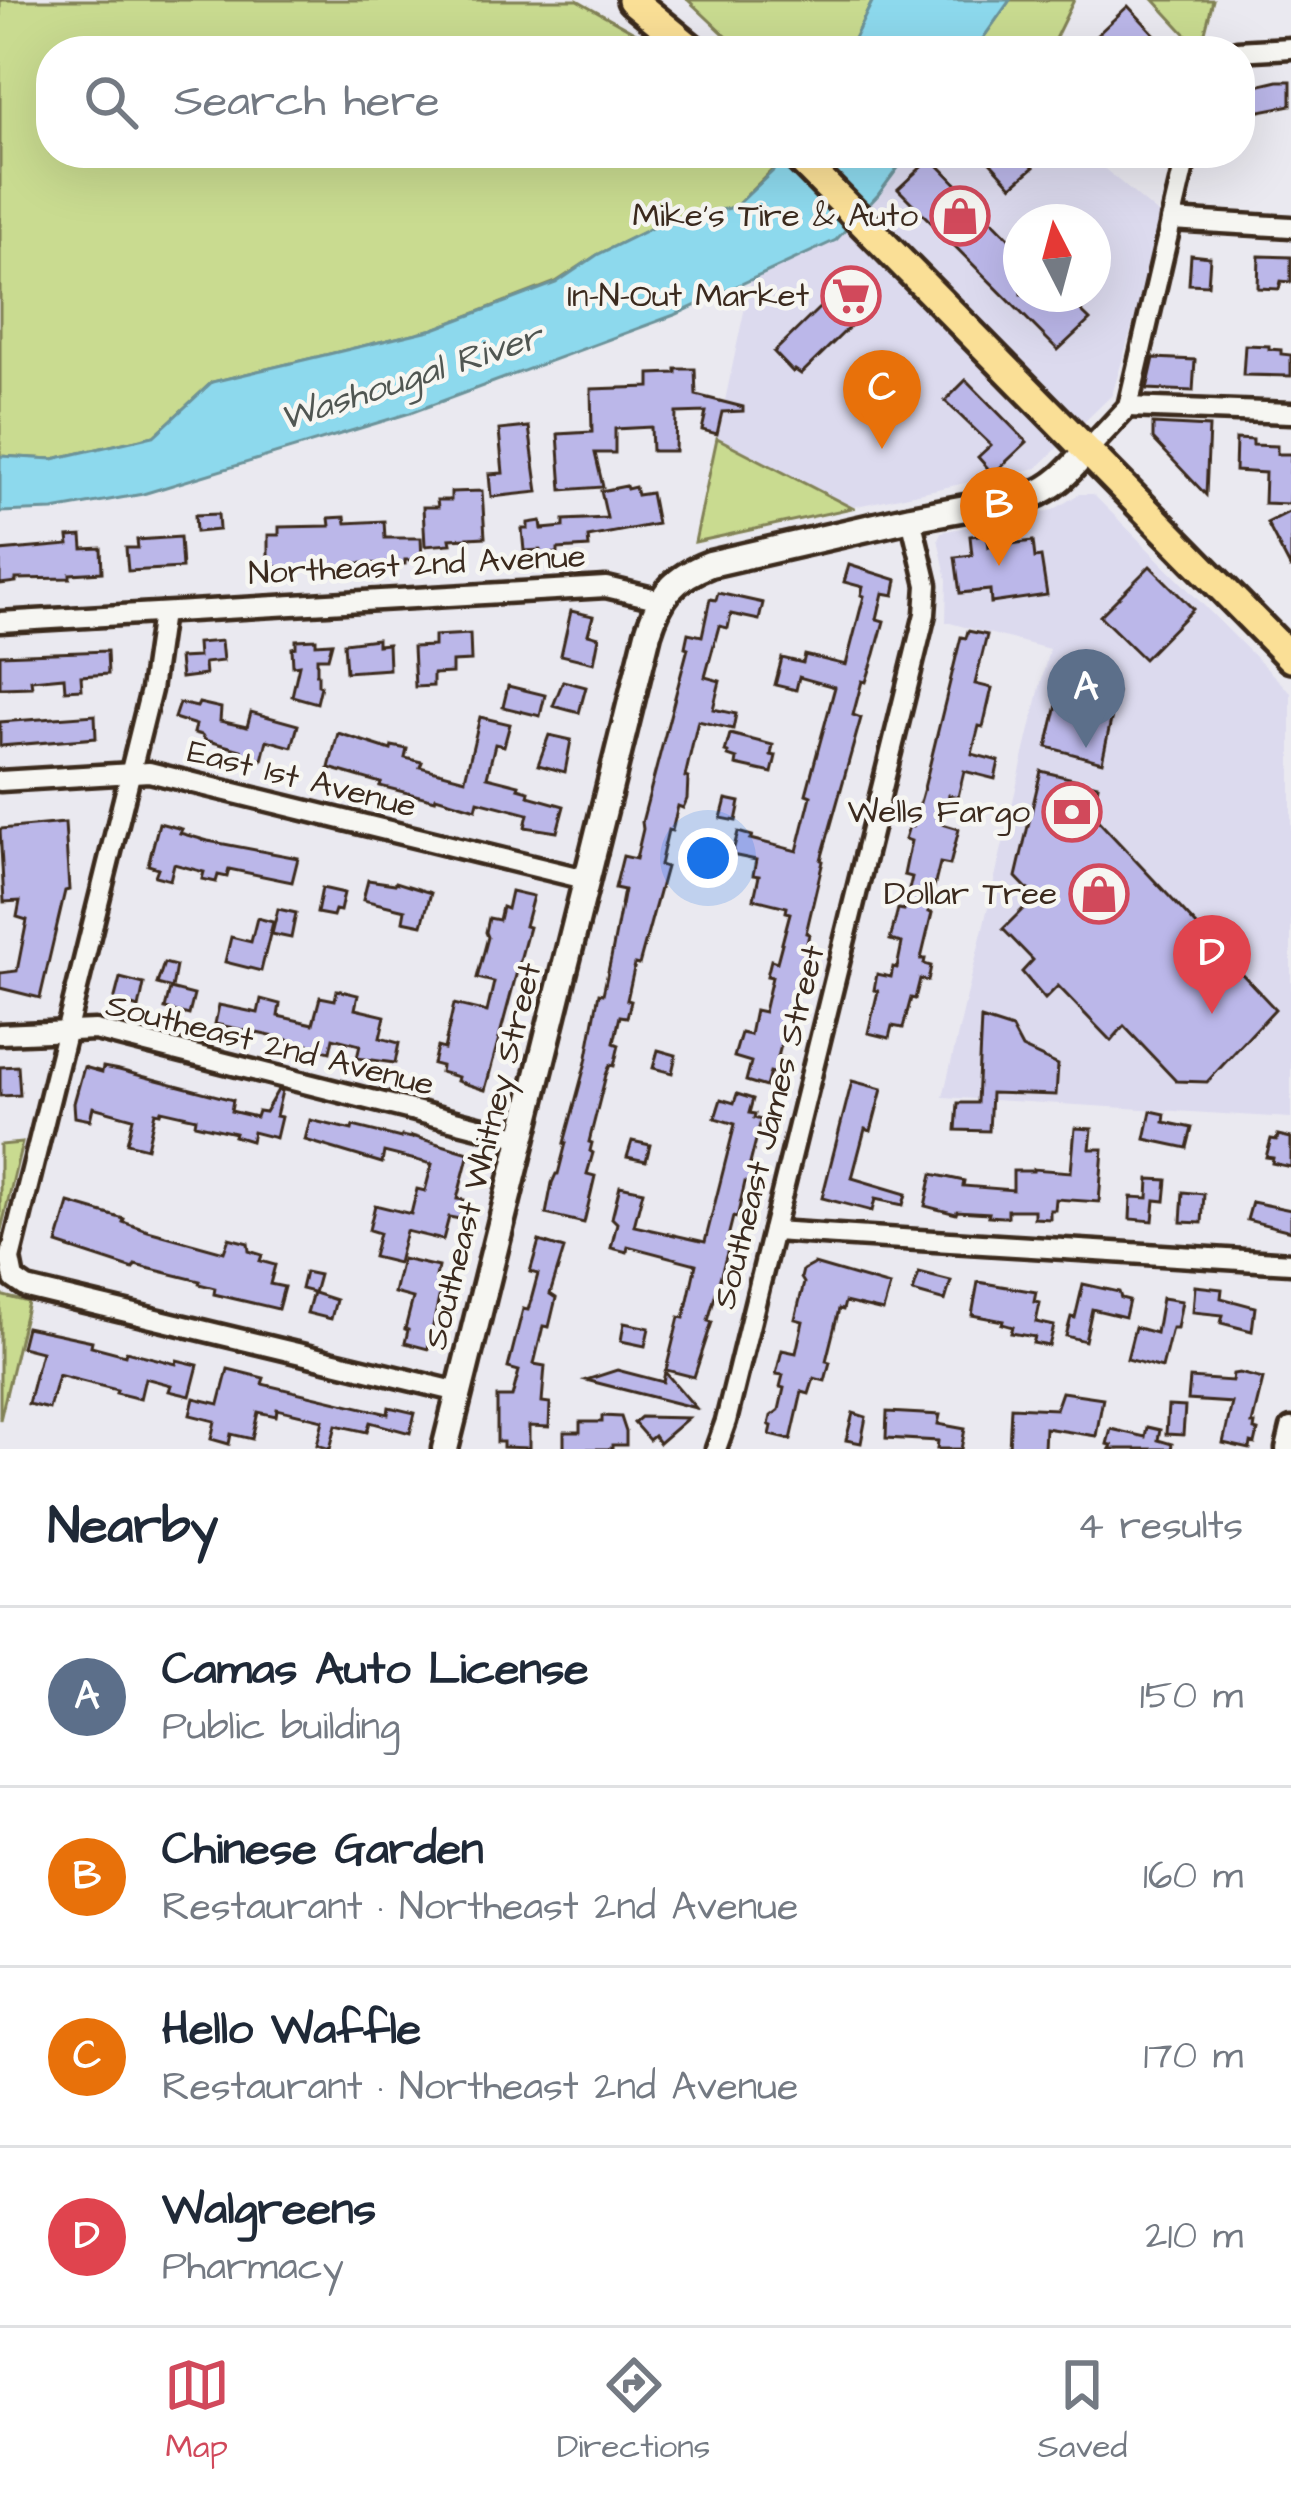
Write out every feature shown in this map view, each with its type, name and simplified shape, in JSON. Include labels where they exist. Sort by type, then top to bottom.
[{"type":"main road","points":[[632,0],[676,36]]},
{"type":"main road","points":[[808,168],[1291,658]]},
{"type":"street","points":[[1255,50],[1291,48]]},
{"type":"street","points":[[661,600],[686,573],[710,564],[911,518],[1011,501],[1045,491],[1061,480],[1128,407],[1183,168]]},
{"type":"street","points":[[1171,220],[1291,227]]},
{"type":"street","points":[[1128,407],[1291,413]]},
{"type":"street","name":"Southeast James Street","points":[[716,1449],[727,1420],[925,614],[927,585],[911,518]]},
{"type":"street","name":"Northeast 2nd Avenue","points":[[0,622],[606,587],[661,600]]},
{"type":"street","name":"Southeast Whitney Street","points":[[445,1449],[585,879],[648,632],[661,600]]},
{"type":"street","points":[[162,613],[152,689],[10,1259],[14,1279],[41,1292],[459,1392]]},
{"type":"street","name":"East 1st Avenue","points":[[0,782],[131,772],[170,778],[585,879]]},
{"type":"street","name":"Southeast 2nd Avenue","points":[[0,1034],[95,1030],[522,1138]]},
{"type":"street","points":[[773,1231],[1291,1263]]},
{"type":"street","points":[[1286,1449],[1291,1428]]},
{"type":"shaded area","points":[[899,168],[1104,168],[1164,219],[1112,395],[1037,468],[852,507],[717,438],[751,279],[836,240]]},
{"type":"shaded area","points":[[1079,494],[1093,494],[1291,693],[1291,1118],[943,1097],[1049,649],[946,622],[947,580],[938,539],[941,532],[1053,510]]},
{"type":"green space","points":[[0,0],[577,0],[641,36],[36,36],[36,168],[774,168],[735,207],[666,221],[597,255],[556,282],[434,329],[212,382],[154,436],[53,459],[0,456]]},
{"type":"green space","points":[[688,0],[873,0],[855,36],[726,36]]},
{"type":"green space","points":[[1010,0],[1074,0],[1056,36],[985,36]]},
{"type":"green space","points":[[1154,0],[1213,0],[1204,36],[1187,36]]},
{"type":"green space","points":[[717,438],[852,508],[695,542]]},
{"type":"green space","points":[[22,1143],[0,1234],[0,1145]]},
{"type":"green space","points":[[0,1295],[28,1302],[0,1420]]},
{"type":"water","points":[[873,0],[1010,0],[985,36],[855,36]]},
{"type":"water","name":"Washougal River","points":[[776,168],[898,168],[836,240],[677,314],[410,413],[143,494],[53,510],[0,512],[0,456],[53,459],[154,436],[212,382],[434,329],[556,283],[597,255],[666,221],[735,207]]},
{"type":"building","points":[[1128,6],[1156,36],[1098,36]]},
{"type":"building","points":[[1291,81],[1291,105],[1255,112],[1255,86]]},
{"type":"building","points":[[920,168],[941,168],[1003,232],[1003,295],[898,189]]},
{"type":"building","points":[[996,168],[1033,168],[1012,186]]},
{"type":"building","points":[[1191,255],[1210,257],[1208,285],[1189,284]]},
{"type":"building","points":[[1259,256],[1291,257],[1291,282],[1281,281],[1279,289],[1258,288]]},
{"type":"building","points":[[852,276],[874,303],[801,374],[793,372],[774,352]]},
{"type":"building","points":[[1020,312],[1082,312],[1090,320],[1058,350]]},
{"type":"building","points":[[1245,345],[1269,346],[1291,355],[1291,376],[1243,375]]},
{"type":"building","points":[[1154,358],[1195,360],[1193,391],[1147,389]]},
{"type":"building","points":[[676,369],[695,369],[696,395],[743,407],[743,411],[722,412],[717,434],[702,430],[706,412],[676,413],[675,451],[652,451],[651,427],[615,429],[615,453],[595,453],[603,487],[562,490],[558,434],[592,432],[591,389],[650,387],[650,374],[676,373]]},
{"type":"building","points":[[966,380],[1027,442],[993,474],[978,457],[991,445],[945,401]]},
{"type":"building","points":[[1153,424],[1209,427],[1206,495],[1153,439]]},
{"type":"building","points":[[529,427],[538,492],[491,497],[489,474],[503,473],[499,430]]},
{"type":"building","points":[[1236,439],[1277,446],[1277,454],[1291,454],[1289,504],[1264,503],[1265,473],[1235,471]]},
{"type":"building","points":[[635,487],[637,495],[651,493],[657,524],[588,537],[589,547],[540,555],[540,550],[524,551],[522,529],[528,529],[528,523],[541,521],[542,529],[564,527],[564,520],[607,518],[601,491]]},
{"type":"building","points":[[482,491],[485,537],[425,546],[423,507],[438,507],[437,500],[451,500],[451,492]]},
{"type":"building","points":[[1291,511],[1291,569],[1267,523]]},
{"type":"building","points":[[218,514],[219,530],[196,532],[195,515]]},
{"type":"building","points":[[345,517],[346,523],[384,521],[385,538],[421,538],[422,560],[348,563],[348,567],[268,567],[268,535],[279,535],[279,527],[330,526],[329,518]]},
{"type":"building","points":[[987,534],[989,547],[1033,541],[1035,558],[1041,557],[1047,595],[991,603],[990,590],[960,593],[955,557],[972,555],[970,536]]},
{"type":"building","points":[[82,536],[83,549],[101,548],[102,572],[0,584],[0,551],[69,545],[68,537]]},
{"type":"building","points":[[180,537],[182,568],[128,571],[126,548],[138,548],[137,540]]},
{"type":"building","points":[[849,565],[897,580],[894,595],[883,593],[877,619],[884,621],[853,715],[861,718],[821,860],[809,934],[778,1057],[782,1058],[777,1074],[770,1072],[766,1087],[746,1081],[751,1062],[734,1057],[741,1033],[750,1035],[755,1010],[764,1012],[771,960],[777,962],[790,913],[787,907],[754,899],[759,876],[753,875],[756,860],[732,855],[738,832],[797,851],[811,796],[806,794],[835,687],[799,677],[796,690],[775,685],[782,658],[803,663],[805,655],[846,665],[864,596],[863,587],[844,582]]},
{"type":"building","points":[[1150,566],[1193,609],[1144,659],[1100,616]]},
{"type":"building","points":[[718,593],[763,603],[759,620],[731,614],[728,628],[719,626],[705,677],[720,681],[713,709],[736,714],[733,729],[698,721],[685,777],[687,799],[683,808],[678,806],[672,831],[668,830],[660,865],[666,867],[639,965],[635,964],[627,1017],[620,1016],[614,1066],[610,1065],[606,1075],[589,1142],[593,1153],[587,1174],[595,1176],[584,1223],[546,1214],[611,958],[624,890],[615,888],[623,856],[636,859],[688,633],[702,636],[710,599],[716,600]]},
{"type":"building","points":[[571,611],[593,616],[588,634],[599,637],[594,663],[561,655]]},
{"type":"building","points":[[968,631],[987,635],[975,684],[992,688],[972,754],[999,761],[995,779],[964,771],[958,797],[949,795],[942,824],[959,829],[950,865],[940,863],[928,912],[932,913],[921,959],[931,966],[928,981],[920,979],[903,1028],[892,1026],[889,1038],[868,1033],[877,974],[891,977],[893,967],[897,968],[902,943],[890,940],[912,877],[904,875],[911,841],[905,839],[924,788],[961,637],[966,638]]},
{"type":"building","points":[[470,634],[471,661],[452,662],[452,673],[433,674],[433,686],[415,687],[413,647],[434,646],[434,636]]},
{"type":"building","points":[[377,639],[377,645],[388,644],[389,669],[346,672],[344,643]]},
{"type":"building","points":[[296,640],[332,643],[328,658],[317,658],[321,686],[317,703],[292,696],[299,665],[293,666]]},
{"type":"building","points":[[221,641],[223,661],[204,663],[205,675],[181,678],[179,658],[198,657],[197,643]]},
{"type":"building","points":[[107,651],[108,674],[81,676],[82,689],[65,690],[64,677],[31,680],[32,687],[0,688],[0,655]]},
{"type":"building","points":[[1063,679],[1117,692],[1102,762],[1047,747]]},
{"type":"building","points":[[563,681],[586,687],[579,713],[553,706]]},
{"type":"building","points":[[508,686],[545,695],[540,716],[503,707]]},
{"type":"building","points":[[179,703],[221,708],[220,721],[247,727],[251,712],[298,725],[292,747],[267,740],[262,760],[240,754],[241,750],[205,740],[194,733],[196,725],[174,718]]},
{"type":"building","points":[[95,715],[96,738],[0,746],[0,722]]},
{"type":"building","points":[[480,717],[510,724],[504,746],[495,744],[487,777],[519,785],[529,791],[528,796],[564,806],[557,832],[525,827],[528,814],[478,801],[476,809],[435,800],[329,768],[338,733],[391,750],[392,746],[407,749],[405,758],[422,762],[420,767],[465,779]]},
{"type":"building","points":[[730,734],[773,745],[772,773],[736,765],[737,759],[725,752]]},
{"type":"building","points":[[549,735],[571,740],[565,772],[538,765]]},
{"type":"building","points":[[1041,771],[1098,785],[1092,814],[1275,1009],[1207,1082],[1176,1081],[1124,1026],[1111,1041],[1058,986],[1045,999],[1022,972],[1033,960],[1003,929],[1035,897],[1016,877]]},
{"type":"building","points":[[726,799],[740,802],[736,821],[721,818]]},
{"type":"building","points":[[65,823],[69,890],[65,891],[40,998],[0,988],[0,973],[17,971],[27,920],[17,917],[20,901],[4,902],[0,829]]},
{"type":"building","points":[[159,823],[208,841],[298,858],[292,882],[229,869],[227,877],[218,875],[216,882],[202,879],[204,872],[174,864],[170,880],[155,876],[158,868],[148,865]]},
{"type":"building","points":[[368,880],[396,882],[431,893],[422,925],[403,921],[405,910],[363,900]]},
{"type":"building","points":[[322,888],[344,893],[340,911],[335,910],[333,916],[317,913]]},
{"type":"building","points":[[511,891],[533,896],[525,926],[529,927],[485,1090],[457,1081],[458,1077],[440,1072],[441,1066],[433,1064],[437,1047],[444,1049],[454,1004],[487,1012],[494,982],[477,978],[486,932],[489,918],[499,920],[502,907],[507,909]]},
{"type":"building","points":[[278,909],[296,913],[291,938],[272,934]]},
{"type":"building","points":[[257,918],[273,922],[261,971],[225,962],[231,937],[251,942]]},
{"type":"building","points":[[164,963],[176,966],[172,988],[157,984]]},
{"type":"building","points":[[120,978],[144,984],[139,1008],[114,1001]]},
{"type":"building","points":[[170,989],[194,995],[189,1015],[165,1009]]},
{"type":"building","points":[[337,990],[358,995],[355,1009],[385,1016],[380,1038],[399,1043],[395,1063],[357,1058],[360,1045],[333,1038],[330,1052],[215,1024],[219,1005],[258,1013],[261,999],[280,1004],[278,1016],[313,1024],[320,997],[335,1000]]},
{"type":"building","points":[[981,1019],[1012,1029],[1022,1048],[1058,1065],[1056,1095],[991,1093],[989,1131],[956,1130],[958,1103],[977,1103]]},
{"type":"building","points":[[658,1050],[676,1055],[672,1073],[653,1068]]},
{"type":"building","points":[[18,1066],[20,1095],[0,1096],[0,1067]]},
{"type":"building","points":[[84,1067],[119,1070],[233,1100],[231,1111],[256,1117],[282,1091],[276,1138],[253,1132],[251,1141],[195,1124],[196,1118],[161,1110],[155,1112],[147,1148],[127,1143],[133,1118],[93,1107],[90,1120],[75,1117]]},
{"type":"building","points":[[852,1081],[882,1089],[852,1178],[906,1194],[903,1205],[875,1199],[872,1211],[822,1198]]},
{"type":"building","points":[[737,1094],[753,1099],[749,1113],[761,1120],[750,1164],[754,1165],[737,1218],[733,1217],[708,1321],[712,1322],[694,1377],[666,1370],[696,1264],[628,1246],[627,1252],[611,1248],[617,1223],[612,1218],[620,1186],[643,1191],[634,1226],[705,1242],[735,1124],[715,1118],[721,1099],[734,1103]]},
{"type":"building","points":[[1151,1111],[1165,1114],[1164,1122],[1192,1128],[1187,1148],[1145,1139]]},
{"type":"building","points":[[310,1120],[401,1138],[412,1136],[469,1153],[457,1199],[464,1200],[460,1219],[449,1217],[443,1240],[406,1231],[398,1263],[373,1257],[379,1233],[369,1230],[375,1205],[411,1214],[417,1189],[425,1191],[432,1164],[384,1152],[382,1163],[305,1140]]},
{"type":"building","points":[[1075,1128],[1092,1129],[1090,1149],[1103,1149],[1099,1202],[1056,1199],[1050,1219],[1034,1218],[1034,1210],[1008,1210],[1008,1217],[1002,1217],[925,1206],[932,1174],[964,1181],[963,1186],[1013,1190],[1013,1171],[1071,1172]]},
{"type":"building","points":[[1278,1135],[1291,1138],[1291,1167],[1266,1157],[1271,1139],[1277,1140]]},
{"type":"building","points":[[632,1141],[650,1145],[646,1161],[627,1157]]},
{"type":"building","points":[[1149,1179],[1167,1180],[1165,1201],[1155,1200],[1153,1221],[1130,1219],[1131,1197],[1148,1198]]},
{"type":"building","points":[[1183,1192],[1204,1194],[1202,1223],[1181,1222]]},
{"type":"building","points":[[1252,1202],[1291,1210],[1291,1231],[1247,1220]]},
{"type":"building","points":[[69,1203],[224,1252],[229,1238],[248,1243],[249,1251],[262,1255],[260,1261],[275,1265],[270,1284],[284,1287],[278,1309],[214,1294],[215,1288],[200,1281],[135,1265],[133,1269],[57,1244]]},
{"type":"building","points":[[539,1241],[564,1249],[550,1294],[556,1298],[549,1327],[543,1326],[534,1364],[545,1366],[542,1402],[550,1403],[549,1427],[529,1426],[529,1448],[503,1447],[503,1442],[497,1442],[497,1397],[512,1397],[519,1371],[508,1368],[523,1309],[528,1310],[538,1274],[530,1272]]},
{"type":"building","points":[[402,1259],[438,1267],[436,1277],[443,1279],[428,1349],[405,1343],[413,1298],[394,1293]]},
{"type":"building","points":[[814,1264],[890,1286],[883,1311],[845,1302],[843,1310],[839,1309],[825,1381],[814,1378],[809,1394],[802,1392],[791,1440],[770,1435],[769,1425],[779,1410],[784,1388],[780,1387],[783,1375],[776,1374],[782,1350],[796,1353],[803,1321],[795,1319],[803,1270]]},
{"type":"building","points":[[305,1272],[319,1275],[314,1293],[336,1300],[331,1319],[307,1313],[313,1292],[301,1289]]},
{"type":"building","points":[[919,1273],[951,1281],[945,1301],[913,1292]]},
{"type":"building","points":[[978,1282],[1036,1292],[1034,1302],[1040,1303],[1036,1322],[1054,1326],[1049,1346],[1033,1343],[1035,1337],[1011,1333],[1013,1327],[1003,1321],[972,1315]]},
{"type":"building","points":[[1083,1284],[1119,1292],[1129,1300],[1125,1317],[1092,1309],[1085,1341],[1066,1336]]},
{"type":"building","points":[[1195,1286],[1222,1289],[1221,1298],[1255,1307],[1252,1331],[1221,1323],[1223,1315],[1193,1312]]},
{"type":"building","points":[[1162,1298],[1182,1301],[1162,1368],[1127,1359],[1135,1327],[1156,1333]]},
{"type":"building","points":[[624,1323],[649,1328],[645,1346],[621,1341]]},
{"type":"building","points":[[26,1327],[92,1341],[91,1346],[125,1355],[126,1351],[198,1365],[190,1396],[145,1378],[140,1399],[58,1375],[49,1409],[28,1404],[41,1352],[21,1347]]},
{"type":"building","points":[[228,1369],[264,1378],[262,1384],[388,1414],[389,1407],[415,1413],[410,1433],[370,1422],[367,1432],[336,1425],[330,1449],[317,1445],[323,1420],[277,1409],[276,1416],[258,1412],[252,1439],[231,1434],[229,1444],[211,1439],[215,1421],[190,1415],[194,1398],[219,1404]]},
{"type":"building","points":[[617,1370],[663,1382],[665,1372],[696,1408],[586,1380]]},
{"type":"building","points":[[1233,1374],[1263,1379],[1252,1424],[1258,1431],[1250,1449],[1223,1443],[1232,1403],[1188,1400],[1190,1378],[1232,1381]]},
{"type":"building","points":[[1062,1392],[1103,1398],[1096,1436],[1045,1428],[1044,1449],[1009,1449],[1011,1407],[1056,1409]]},
{"type":"building","points":[[1168,1406],[1185,1407],[1183,1435],[1166,1434]]},
{"type":"building","points":[[887,1412],[940,1415],[938,1424],[965,1429],[961,1449],[937,1449],[938,1441],[886,1438]]},
{"type":"building","points":[[853,1413],[866,1417],[861,1443],[846,1440]]},
{"type":"building","points":[[602,1416],[621,1417],[626,1445],[564,1449],[564,1432],[580,1432],[580,1422],[602,1422]]},
{"type":"building","points":[[641,1417],[688,1418],[659,1443],[654,1436],[649,1440],[634,1423]]},
{"type":"building","points":[[1147,1427],[1160,1430],[1158,1440],[1172,1444],[1171,1449],[1110,1449],[1112,1445],[1107,1444],[1111,1429],[1145,1437]]},
{"type":"place","name":"Mike's Tire & Auto","points":[[960,216]]},
{"type":"place","name":"In-N-Out Market","points":[[851,296]]},
{"type":"place","name":"Hello Waffle","points":[[882,449]]},
{"type":"place","name":"Chinese Garden","points":[[999,566]]},
{"type":"place","name":"Camas Auto License","points":[[1086,748]]},
{"type":"place","name":"Wells Fargo","points":[[1072,812]]},
{"type":"place","name":"Dollar Tree","points":[[1099,894]]},
{"type":"place","name":"Walgreens","points":[[1212,1014]]}]
